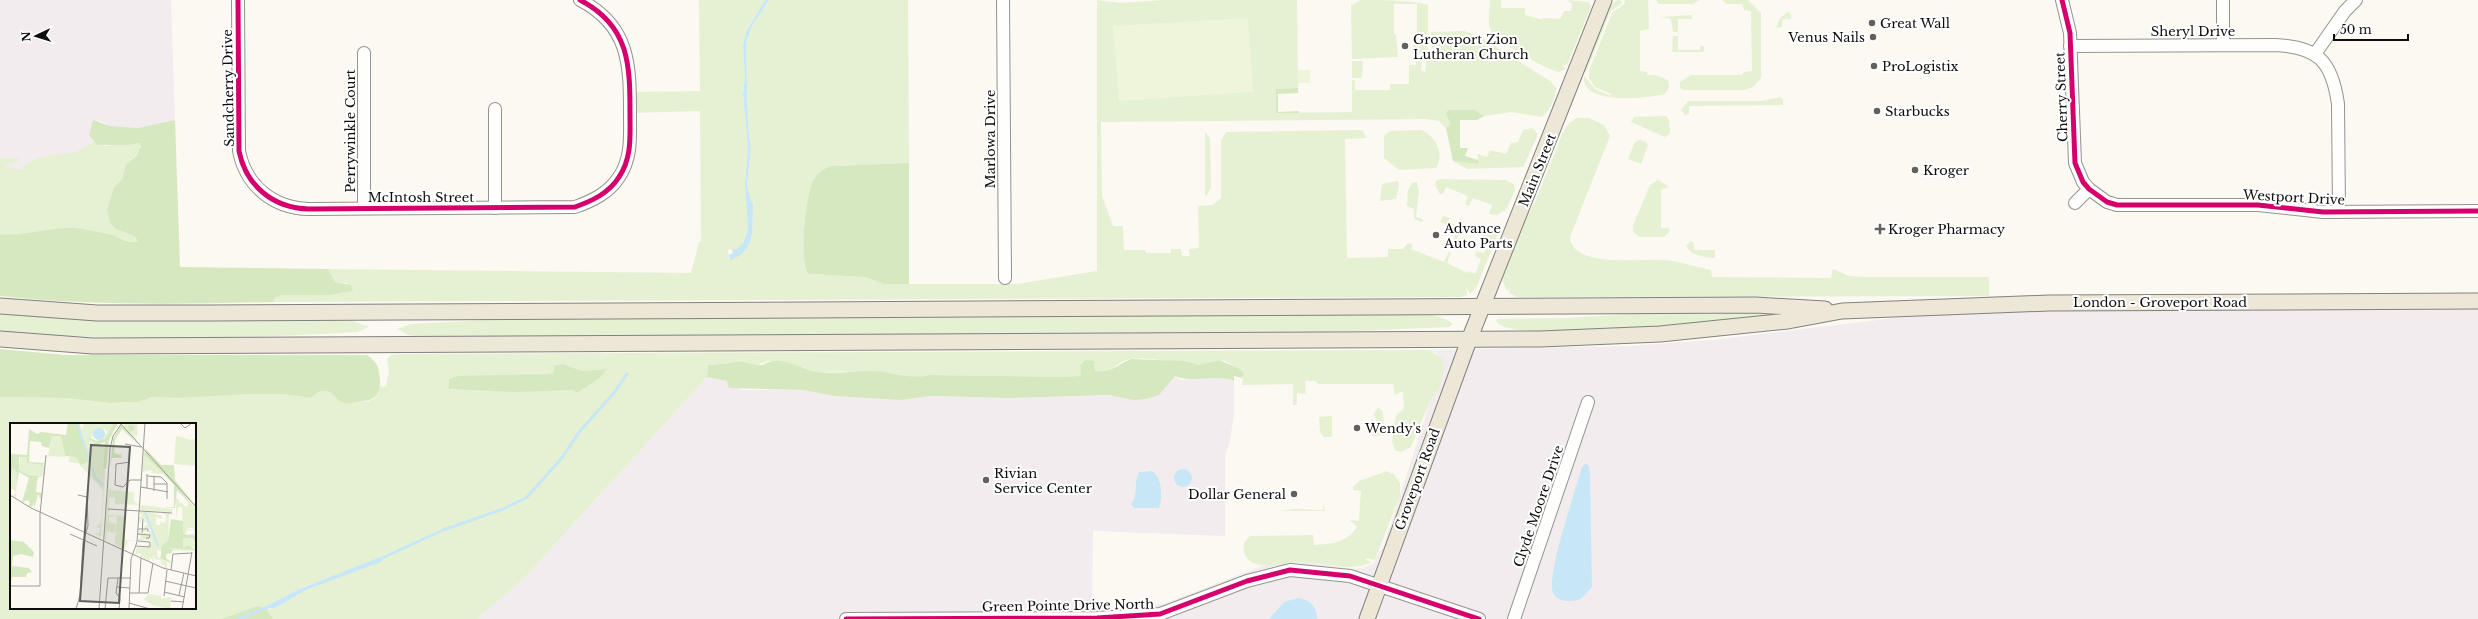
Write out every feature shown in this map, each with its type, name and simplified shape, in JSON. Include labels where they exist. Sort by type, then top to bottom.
[{"type":"main road","name":"Main Street","points":[[1469,340],[1604,0]]},
{"type":"main road","name":"London - Groveport Road","points":[[1842,311],[2050,303],[2478,301]]},
{"type":"main road","points":[[0,306],[81,312],[186,313],[1482,308],[1755,305],[1842,311]]},
{"type":"main road","points":[[0,339],[93,346],[1469,340],[1660,334],[1788,321],[1842,311]]},
{"type":"main road","name":"Groveport Road","points":[[1367,619],[1469,340]]},
{"type":"street","name":"Sandcherry Drive","points":[[238,0],[239,151],[246,174]]},
{"type":"street","name":"McIntosh Street","points":[[246,174],[263,194],[290,206],[309,209],[575,207],[589,202],[605,192],[620,177],[629,154],[630,71],[627,56],[618,34],[602,15],[580,0]]},
{"type":"street","name":"Marlowa Drive","points":[[1004,0],[1005,278]]},
{"type":"street","name":"Cherry Street","points":[[2062,0],[2068,22],[2070,46],[2074,158],[2078,172],[2089,189]]},
{"type":"street","points":[[2223,0],[2223,45]]},
{"type":"street","points":[[2339,212],[2337,97],[2332,76],[2315,54],[2345,12],[2356,0]]},
{"type":"street","name":"Sheryl Drive","points":[[2070,46],[2296,46],[2315,54]]},
{"type":"street","name":"Perrywinkle Court","points":[[364,53],[364,208]]},
{"type":"street","points":[[495,109],[495,208]]},
{"type":"street","points":[[2075,203],[2089,189]]},
{"type":"street","name":"Westport Drive","points":[[2089,189],[2107,202],[2117,205],[2258,205],[2312,212],[2478,211]]},
{"type":"street","name":"Clyde Moore Drive","points":[[1514,619],[1588,402]]},
{"type":"street","name":"Green Pointe Drive North","points":[[846,619],[1097,618],[1160,614],[1240,583],[1290,570],[1350,576],[1479,619]]},
{"type":"shaded area","points":[[0,0],[171,0],[175,120],[138,128],[110,126],[98,120],[104,146],[127,145],[127,233],[134,236],[0,234]]},
{"type":"shaded area","points":[[2478,295],[2478,619],[477,619],[524,578],[707,377],[724,379],[743,390],[803,390],[834,396],[900,400],[931,396],[1009,398],[1109,395],[1125,398],[1159,395],[1175,376],[1181,380],[1214,377],[1234,381],[1234,414],[1230,440],[1225,456],[1225,536],[1093,531],[1092,610],[1120,611],[1166,603],[1262,566],[1281,563],[1308,562],[1353,569],[1363,568],[1373,564],[1384,545],[1431,399],[1439,390],[1437,353],[1430,350],[1630,346],[1712,340],[1894,318],[1989,311],[1989,296]]},
{"type":"green space","points":[[699,0],[765,0],[746,32],[743,46],[745,77],[743,94],[748,147],[745,183],[748,230],[741,247],[737,250],[728,249],[729,259],[738,255],[744,250],[749,244],[751,237],[753,203],[751,203],[747,185],[751,149],[748,125],[746,43],[752,26],[769,0],[908,0],[909,163],[830,166],[824,169],[817,175],[812,183],[807,202],[804,230],[804,257],[809,274],[865,277],[884,284],[1017,284],[1097,271],[1097,0],[1121,3],[1164,0],[1297,0],[1298,88],[1276,89],[1276,113],[1352,112],[1352,80],[1355,80],[1355,90],[1390,90],[1390,84],[1409,84],[1409,65],[1416,65],[1416,58],[1422,59],[1421,70],[1425,72],[1427,58],[1432,58],[1431,32],[1464,31],[1479,36],[1550,81],[1556,88],[1556,92],[1549,109],[1541,117],[1512,112],[1484,116],[1480,113],[1447,118],[1452,125],[1446,128],[1439,121],[1426,119],[1101,122],[1102,196],[1113,226],[1123,226],[1124,250],[1145,250],[1146,253],[1171,253],[1171,249],[1181,249],[1182,256],[1190,256],[1189,249],[1199,248],[1198,206],[1213,205],[1221,198],[1221,141],[1226,132],[1362,130],[1367,138],[1345,139],[1347,258],[1388,257],[1388,249],[1403,249],[1408,243],[1413,245],[1411,249],[1444,262],[1449,252],[1451,252],[1447,263],[1467,273],[1468,271],[1475,274],[1481,259],[1475,256],[1476,251],[1484,253],[1490,238],[1482,235],[1488,228],[1498,225],[1500,229],[1477,286],[1470,294],[1466,287],[1467,295],[1461,297],[273,302],[275,298],[281,295],[330,295],[353,291],[347,283],[335,282],[328,269],[691,273],[699,242],[701,242],[700,111],[630,113],[630,92],[700,91]]},
{"type":"green space","points":[[1361,0],[1404,1],[1428,5],[1428,34],[1417,35],[1417,4],[1394,4],[1394,34],[1396,35],[1398,57],[1352,59],[1351,5]]},
{"type":"green space","points":[[1490,0],[1501,0],[1501,8],[1525,8],[1525,15],[1543,20],[1543,18],[1560,19],[1564,11],[1571,11],[1572,4],[1568,0],[1589,2],[1591,6],[1568,63],[1563,66],[1565,69],[1559,72],[1544,67],[1495,36],[1491,31],[1489,24]]},
{"type":"green space","points":[[1620,0],[1622,3],[1610,12],[1586,72],[1584,70],[1609,7],[1615,1]]},
{"type":"green space","points":[[1625,0],[1648,0],[1649,29],[1640,31],[1640,71],[1647,72],[1647,75],[1655,75],[1668,80],[1669,87],[1665,94],[1645,97],[1617,98],[1604,96],[1593,92],[1586,86],[1584,76],[1595,89],[1611,96],[1611,94],[1595,87],[1589,78],[1589,71],[1612,13],[1624,4]]},
{"type":"green space","points":[[1656,0],[1700,0],[1692,4],[1659,4]]},
{"type":"green space","points":[[1722,0],[1748,0],[1761,13],[1761,78],[1753,87],[1745,90],[1684,90],[1680,88],[1680,82],[1691,75],[1742,75],[1744,72],[1752,71],[1751,11],[1744,10],[1742,4],[1727,4]]},
{"type":"green space","points":[[1788,12],[1791,14],[1791,19],[1783,19],[1782,27],[1776,28],[1780,18]]},
{"type":"green space","points":[[1692,15],[1692,19],[1678,19],[1678,32],[1673,32],[1671,19],[1660,17]]},
{"type":"green space","points":[[1248,18],[1253,92],[1119,101],[1113,26]]},
{"type":"green space","points":[[1673,36],[1678,36],[1678,50],[1700,50],[1700,46],[1704,46],[1704,52],[1672,52]]},
{"type":"green space","points":[[1428,38],[1428,53],[1413,53],[1413,39]]},
{"type":"green space","points":[[1352,61],[1363,61],[1362,78],[1352,78]]},
{"type":"green space","points":[[1298,70],[1310,70],[1310,83],[1298,83]]},
{"type":"green space","points":[[1298,88],[1298,93],[1278,94],[1278,112],[1299,111],[1299,113],[1276,113],[1276,89]]},
{"type":"green space","points":[[1780,97],[1783,99],[1783,105],[1689,106],[1689,114],[1685,115],[1681,110],[1688,101],[1763,101]]},
{"type":"green space","points":[[1448,110],[1475,110],[1484,116],[1477,120],[1460,120],[1460,148],[1468,148],[1465,156],[1478,160],[1478,164],[1453,161],[1446,128],[1451,125],[1446,114]]},
{"type":"green space","points":[[1666,116],[1669,120],[1670,133],[1665,137],[1631,122],[1634,117]]},
{"type":"green space","points":[[1577,118],[1589,118],[1604,125],[1610,136],[1570,237],[1574,247],[1582,254],[1609,260],[1663,260],[1675,262],[1711,270],[1712,277],[1831,278],[1833,269],[1849,276],[1863,277],[1989,277],[1989,296],[1518,297],[1509,293],[1510,288],[1507,291],[1501,277],[1516,235],[1535,202],[1563,132],[1569,123]]},
{"type":"green space","points":[[93,120],[110,126],[138,128],[175,120],[180,267],[328,269],[335,282],[351,285],[353,291],[330,295],[281,295],[275,298],[273,302],[137,304],[0,296],[0,234],[9,235],[73,228],[112,235],[127,241],[138,241],[134,236],[114,228],[110,222],[107,210],[114,187],[122,180],[126,165],[137,155],[141,146],[139,143],[127,145],[97,145],[89,135]]},
{"type":"green space","points":[[1532,128],[1537,133],[1537,137],[1523,167],[1467,169],[1453,161],[1478,164],[1478,154],[1487,157],[1490,150],[1506,154],[1511,143],[1518,142],[1523,130]]},
{"type":"green space","points":[[1421,130],[1431,136],[1437,145],[1439,151],[1439,162],[1436,168],[1399,170],[1384,158],[1384,137],[1386,134],[1391,131]]},
{"type":"green space","points":[[1205,132],[1210,138],[1211,187],[1207,195],[1205,195]]},
{"type":"green space","points":[[1640,140],[1646,142],[1648,145],[1641,164],[1628,159],[1635,142]]},
{"type":"green space","points":[[93,142],[104,146],[140,143],[140,151],[126,165],[122,180],[114,187],[107,210],[110,222],[114,228],[134,236],[138,241],[128,241],[108,234],[73,228],[54,229],[18,235],[0,234],[0,158],[20,158],[19,161],[3,166],[20,170],[36,159],[78,151]]},
{"type":"green space","points":[[909,163],[909,284],[884,284],[865,277],[809,274],[804,257],[804,230],[807,202],[812,183],[817,175],[830,166]]},
{"type":"green space","points":[[1440,179],[1505,180],[1514,184],[1515,190],[1506,210],[1496,215],[1489,214],[1492,205],[1473,198],[1469,206],[1465,204],[1468,196],[1446,187],[1443,194],[1440,194],[1435,185],[1436,181]]},
{"type":"green space","points":[[1658,180],[1669,187],[1661,190],[1661,228],[1668,228],[1670,231],[1664,237],[1640,237],[1633,232],[1633,226],[1650,185]]},
{"type":"green space","points":[[1398,181],[1399,186],[1396,199],[1380,201],[1382,184]]},
{"type":"green space","points":[[1417,182],[1419,191],[1416,217],[1423,219],[1422,222],[1414,219],[1414,209],[1407,206],[1408,190],[1412,183]]},
{"type":"green space","points":[[1443,216],[1450,218],[1448,222],[1461,227],[1456,241],[1453,240],[1458,229],[1440,222]]},
{"type":"green space","points":[[1691,241],[1694,243],[1694,250],[1715,250],[1715,258],[1702,257],[1694,254],[1686,245]]},
{"type":"green space","points":[[1801,312],[1692,324],[1588,331],[1544,332],[1511,329],[1496,321],[1498,319],[1567,318],[1647,313]]},
{"type":"green space","points":[[0,314],[118,320],[335,319],[352,321],[369,327],[357,332],[267,336],[178,338],[89,337],[0,332]]},
{"type":"green space","points":[[1418,314],[1441,317],[1453,324],[1449,327],[1302,333],[423,337],[408,335],[397,329],[412,324],[522,318]]},
{"type":"green space","points":[[0,349],[65,355],[367,355],[378,367],[380,385],[377,394],[374,397],[364,401],[349,403],[342,402],[332,393],[327,391],[318,392],[311,398],[284,394],[253,394],[177,398],[152,397],[139,402],[111,403],[66,398],[0,397]]},
{"type":"green space","points":[[1430,350],[1443,359],[1444,371],[1439,390],[1431,399],[1411,447],[1401,452],[1395,450],[1392,442],[1396,416],[1404,408],[1403,391],[1395,395],[1393,384],[1319,384],[1315,381],[1305,381],[1306,394],[1297,393],[1297,405],[1293,405],[1293,384],[1242,385],[1243,377],[1239,372],[1230,364],[1221,360],[1198,365],[1139,358],[1126,360],[1106,371],[1101,372],[1095,371],[1095,366],[1085,360],[1080,365],[1080,376],[1060,377],[929,375],[916,377],[873,371],[818,372],[784,362],[768,361],[757,365],[744,362],[725,363],[716,366],[708,365],[707,377],[524,578],[477,619],[273,619],[266,609],[275,608],[306,590],[382,561],[380,557],[297,590],[265,607],[234,619],[0,619],[0,397],[66,398],[111,403],[139,402],[152,397],[177,398],[253,394],[284,394],[311,398],[318,393],[328,391],[337,399],[363,402],[370,401],[375,398],[380,386],[386,387],[389,371],[387,359],[391,355]],"holes":[[[563,364],[582,371],[606,369],[600,378],[577,393],[573,390],[488,391],[476,388],[451,390],[449,379],[549,374],[554,372],[558,365]]]},
{"type":"green space","points":[[1131,359],[1183,361],[1198,365],[1219,360],[1238,368],[1244,373],[1242,378],[1234,376],[1234,381],[1218,378],[1189,379],[1175,376],[1159,395],[1146,399],[1133,400],[1109,395],[1009,398],[931,396],[900,400],[834,396],[803,390],[729,388],[727,381],[707,377],[708,365],[743,362],[763,365],[770,362],[783,361],[811,371],[825,373],[878,371],[907,376],[1060,377],[1080,376],[1080,365],[1085,360],[1094,361],[1095,371],[1100,372],[1114,368]]},
{"type":"green space","points":[[563,364],[582,371],[607,369],[600,378],[577,393],[573,390],[514,392],[449,389],[449,379],[459,376],[549,374],[554,372],[554,366]]},
{"type":"green space","points":[[1378,407],[1383,412],[1384,429],[1380,435],[1373,437],[1373,432],[1376,432],[1376,417],[1373,416]]},
{"type":"green space","points":[[1332,416],[1332,437],[1324,437],[1320,432],[1319,417]]},
{"type":"green space","points":[[1387,471],[1391,474],[1393,473],[1400,483],[1400,495],[1375,560],[1366,558],[1366,560],[1372,562],[1355,567],[1311,562],[1262,565],[1251,562],[1245,556],[1244,543],[1250,536],[1313,535],[1314,545],[1338,542],[1348,536],[1357,527],[1350,520],[1359,521],[1361,491],[1353,490],[1353,487],[1359,481]]},
{"type":"green space","points":[[1323,503],[1325,511],[1280,511],[1294,509],[1323,510]]},
{"type":"green space","points":[[258,606],[266,609],[273,619],[221,619]]},
{"type":"water","points":[[765,0],[769,0],[752,26],[746,43],[748,125],[751,149],[747,185],[751,202],[753,203],[751,237],[745,251],[739,256],[730,260],[729,255],[733,253],[732,249],[737,249],[743,243],[748,230],[745,183],[748,147],[743,94],[745,77],[743,46],[746,32]]},
{"type":"water","points":[[1586,463],[1589,467],[1590,474],[1592,587],[1581,599],[1566,601],[1558,599],[1553,593],[1552,583],[1554,569],[1568,512],[1582,467]]},
{"type":"water","points":[[1183,469],[1189,472],[1192,478],[1189,484],[1183,487],[1177,484],[1174,478],[1177,472]]},
{"type":"water","points":[[1152,471],[1158,478],[1161,488],[1159,508],[1134,508],[1131,504],[1135,497],[1137,476],[1139,472]]},
{"type":"water","points":[[380,557],[383,561],[306,590],[275,608],[263,608],[297,590]]},
{"type":"water","points":[[1298,598],[1306,600],[1312,604],[1317,614],[1317,619],[1269,619],[1284,602]]},
{"type":"waterway","points":[[378,560],[443,530],[503,509],[526,498],[561,459],[580,431],[614,393],[627,374]]},
{"type":"waterway","points":[[238,619],[268,607]]},
{"type":"cycle path","points":[[238,0],[239,151],[243,164],[248,175],[263,193],[284,204],[296,208],[309,209],[575,207],[588,202],[605,192],[619,177],[628,155],[630,139],[630,97],[627,63],[624,48],[618,35],[609,22],[597,10],[580,0]]},
{"type":"cycle path","points":[[2062,0],[2070,33],[2075,163],[2083,182],[2089,189],[2107,202],[2117,205],[2258,205],[2323,212],[2478,211]]},
{"type":"cycle path","points":[[846,619],[1097,618],[1160,614],[1247,581],[1290,570],[1350,576],[1479,619]]},
{"type":"place","name":"Great Wall","points":[[1872,23]]},
{"type":"place","name":"Venus Nails","points":[[1873,37]]},
{"type":"place","name":"Groveport Zion Lutheran Church","points":[[1405,46]]},
{"type":"place","name":"ProLogistix","points":[[1874,66]]},
{"type":"place","name":"Starbucks","points":[[1877,111]]},
{"type":"place","name":"Kroger","points":[[1915,170]]},
{"type":"place","name":"Kroger Pharmacy","points":[[1880,229]]},
{"type":"place","name":"Advance Auto Parts","points":[[1436,235]]},
{"type":"place","name":"Wendy's","points":[[1357,428]]},
{"type":"place","name":"Rivian Service Center","points":[[986,480]]},
{"type":"place","name":"Dollar General","points":[[1294,494]]}]
